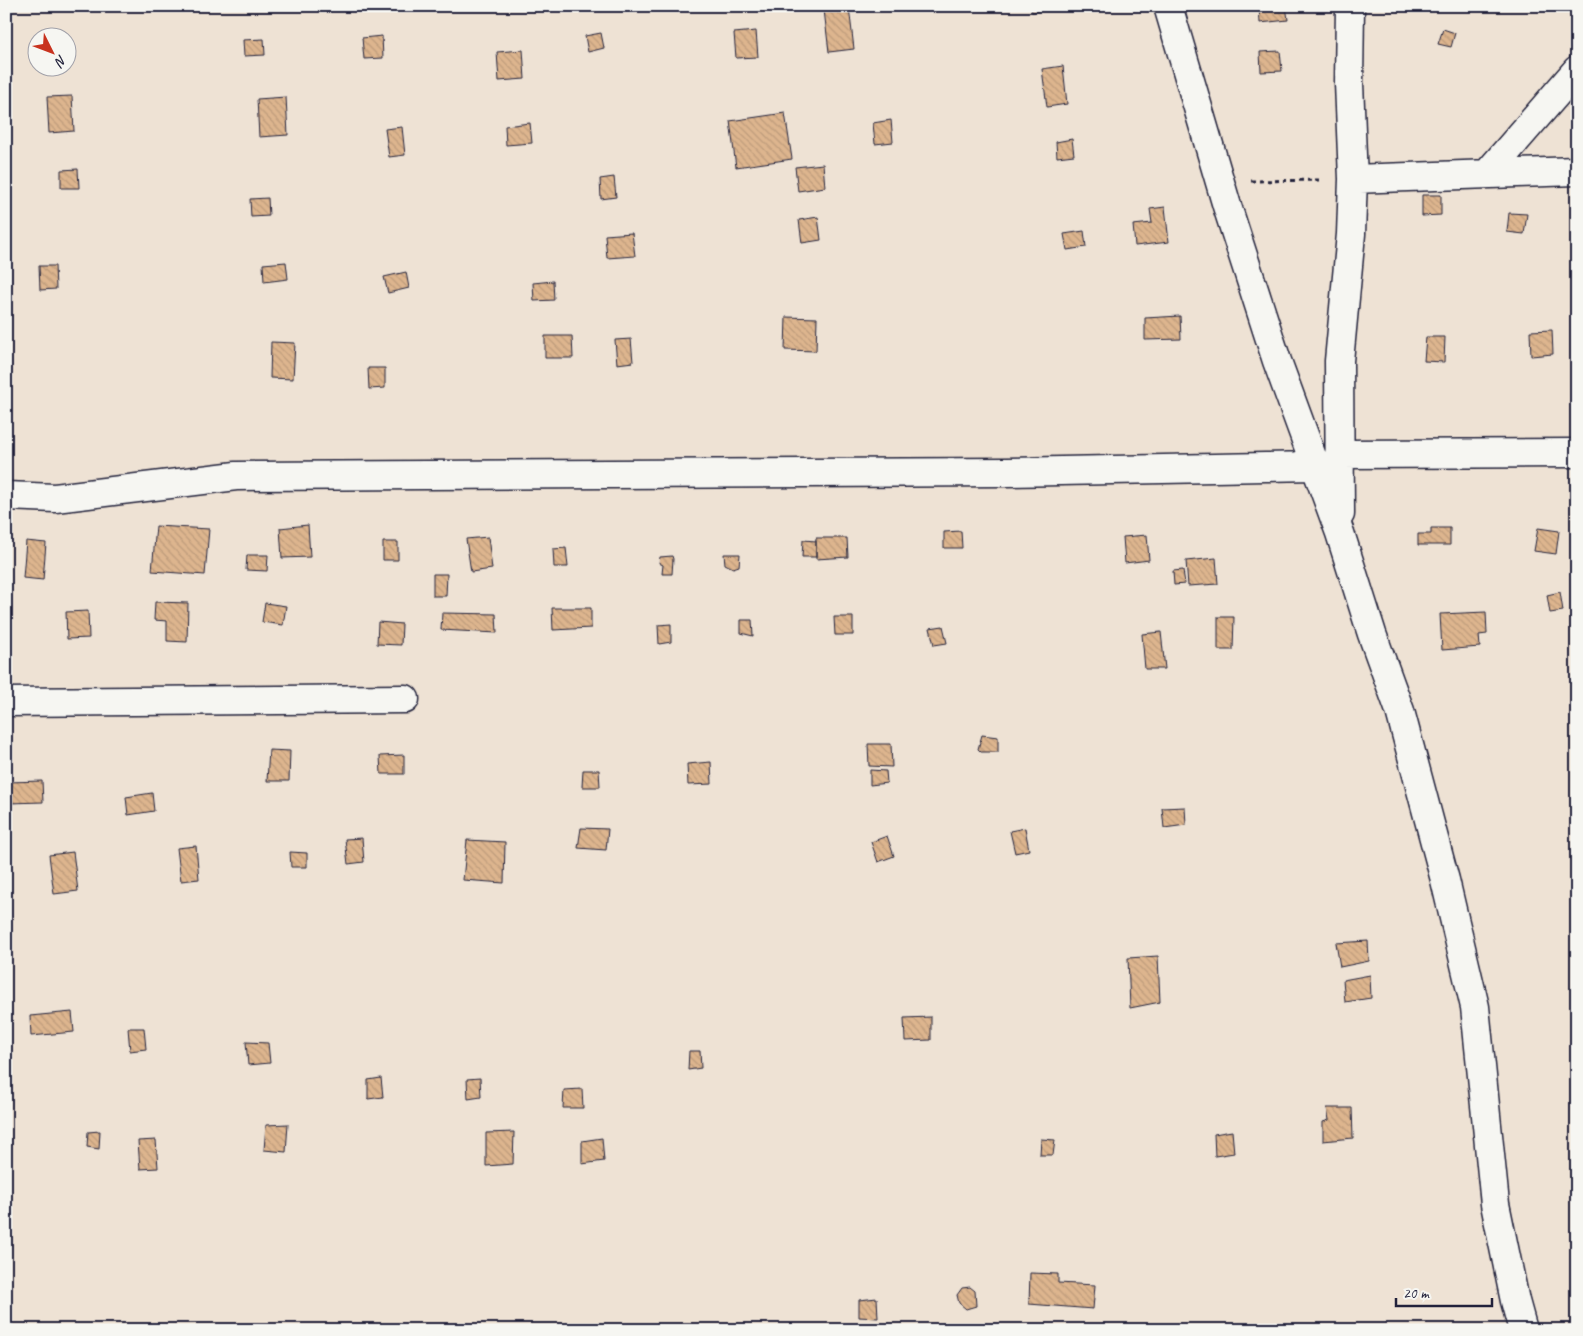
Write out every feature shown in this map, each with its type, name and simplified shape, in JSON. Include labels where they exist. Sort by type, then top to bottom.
[{"type":"street","points":[[1168,6],[1220,182],[1277,361],[1340,533],[1372,634],[1400,711],[1475,1007],[1495,1204],[1515,1301],[1523,1330]]},
{"type":"street","points":[[1340,533],[1339,361],[1351,234],[1353,179],[1350,6]]},
{"type":"street","points":[[1487,174],[1577,70]]},
{"type":"street","points":[[1353,179],[1577,170]]},
{"type":"street","points":[[1339,454],[1577,453]]},
{"type":"street","points":[[6,496],[55,498],[236,476],[1007,472],[1315,466]]},
{"type":"street","points":[[6,702],[405,699]]},
{"type":"path","points":[[1220,182],[1353,179]]},
{"type":"building","points":[[1031,6],[1055,6],[1055,8],[1032,12]]},
{"type":"building","points":[[1259,6],[1286,6],[1288,20],[1260,23]]},
{"type":"building","points":[[849,7],[854,49],[829,52],[824,10]]},
{"type":"building","points":[[1443,29],[1455,33],[1451,47],[1438,44]]},
{"type":"building","points":[[756,31],[758,57],[736,58],[734,33]]},
{"type":"building","points":[[601,33],[604,48],[588,52],[585,36]]},
{"type":"building","points":[[382,36],[383,58],[364,59],[362,38]]},
{"type":"building","points":[[264,39],[265,55],[244,56],[243,40]]},
{"type":"building","points":[[523,50],[525,79],[499,81],[497,52]]},
{"type":"building","points":[[1280,51],[1282,71],[1261,72],[1260,52]]},
{"type":"building","points":[[1063,66],[1067,104],[1047,107],[1042,69]]},
{"type":"building","points":[[72,96],[74,131],[49,133],[47,97]]},
{"type":"building","points":[[286,97],[288,135],[259,137],[257,99]]},
{"type":"building","points":[[785,113],[792,159],[736,167],[730,121]]},
{"type":"building","points":[[891,120],[893,142],[875,144],[873,123]]},
{"type":"building","points":[[530,123],[532,143],[506,145],[505,126]]},
{"type":"building","points":[[402,127],[405,155],[389,157],[385,129]]},
{"type":"building","points":[[1072,139],[1074,155],[1057,157],[1056,142]]},
{"type":"building","points":[[823,164],[825,187],[798,191],[795,167]]},
{"type":"building","points":[[78,169],[79,188],[61,188],[61,170]]},
{"type":"building","points":[[614,177],[616,197],[601,199],[600,179]]},
{"type":"building","points":[[1422,195],[1441,195],[1441,215],[1422,216]]},
{"type":"building","points":[[268,198],[269,216],[251,217],[250,199]]},
{"type":"building","points":[[1165,207],[1169,242],[1135,246],[1133,225],[1152,223],[1150,209]]},
{"type":"building","points":[[1509,213],[1527,214],[1524,234],[1507,232]]},
{"type":"building","points":[[818,217],[821,240],[802,243],[799,220]]},
{"type":"building","points":[[1084,231],[1086,247],[1067,250],[1064,234]]},
{"type":"building","points":[[632,233],[635,256],[607,258],[605,235]]},
{"type":"building","points":[[286,262],[288,279],[264,282],[263,264]]},
{"type":"building","points":[[39,266],[55,266],[56,289],[40,290]]},
{"type":"building","points":[[406,272],[409,288],[388,293],[384,277]]},
{"type":"building","points":[[553,281],[554,300],[534,301],[533,283]]},
{"type":"building","points":[[1180,316],[1181,339],[1145,340],[1145,318]]},
{"type":"building","points":[[786,317],[817,318],[816,351],[785,350]]},
{"type":"building","points":[[1552,330],[1553,354],[1531,356],[1530,331]]},
{"type":"building","points":[[545,336],[572,336],[573,358],[545,358]]},
{"type":"building","points":[[1426,337],[1445,337],[1444,362],[1424,361]]},
{"type":"building","points":[[631,339],[633,362],[617,364],[615,340]]},
{"type":"building","points":[[271,342],[295,343],[293,379],[270,378]]},
{"type":"building","points":[[368,368],[385,368],[385,388],[369,389]]},
{"type":"building","points":[[308,525],[310,557],[282,558],[280,528]]},
{"type":"building","points":[[156,526],[209,529],[205,575],[152,571]]},
{"type":"building","points":[[1431,528],[1450,528],[1450,545],[1418,545],[1418,534],[1431,534]]},
{"type":"building","points":[[1538,528],[1559,531],[1556,554],[1534,551]]},
{"type":"building","points":[[961,531],[962,548],[944,548],[944,532]]},
{"type":"building","points":[[1147,535],[1149,560],[1125,563],[1123,537]]},
{"type":"building","points":[[488,537],[492,569],[471,572],[466,539]]},
{"type":"building","points":[[816,538],[847,538],[848,557],[816,559]]},
{"type":"building","points":[[803,540],[816,541],[816,557],[802,557]]},
{"type":"building","points":[[26,541],[46,543],[43,580],[23,578]]},
{"type":"building","points":[[383,542],[398,542],[398,560],[383,560]]},
{"type":"building","points":[[566,548],[568,567],[554,567],[553,549]]},
{"type":"building","points":[[724,554],[740,554],[739,566],[733,568],[725,564]]},
{"type":"building","points":[[247,555],[268,555],[267,571],[246,570]]},
{"type":"building","points":[[672,556],[672,574],[662,574],[663,565],[659,563],[660,557]]},
{"type":"building","points":[[1216,558],[1218,584],[1188,586],[1186,561]]},
{"type":"building","points":[[1183,570],[1185,584],[1174,585],[1173,571]]},
{"type":"building","points":[[433,574],[447,574],[446,596],[433,596]]},
{"type":"building","points":[[1560,592],[1563,611],[1550,613],[1547,595]]},
{"type":"building","points":[[155,602],[188,603],[187,642],[167,641],[167,621],[154,620]]},
{"type":"building","points":[[265,603],[286,606],[283,625],[262,622]]},
{"type":"building","points":[[552,608],[591,608],[591,628],[553,630]]},
{"type":"building","points":[[88,611],[89,638],[67,639],[66,612]]},
{"type":"building","points":[[1486,612],[1487,634],[1479,635],[1480,647],[1442,650],[1440,614]]},
{"type":"building","points":[[442,613],[496,614],[497,633],[441,630]]},
{"type":"building","points":[[834,617],[853,617],[853,635],[835,635]]},
{"type":"building","points":[[1218,617],[1234,617],[1233,650],[1218,650]]},
{"type":"building","points":[[741,620],[752,620],[753,636],[741,633]]},
{"type":"building","points":[[378,622],[402,624],[401,645],[377,644]]},
{"type":"building","points":[[671,624],[671,642],[659,644],[658,625]]},
{"type":"building","points":[[943,626],[947,643],[934,645],[930,628]]},
{"type":"building","points":[[1161,632],[1165,669],[1145,669],[1142,634]]},
{"type":"building","points":[[982,735],[998,737],[998,752],[981,752],[978,749]]},
{"type":"building","points":[[868,744],[891,744],[892,767],[869,766]]},
{"type":"building","points":[[269,750],[290,751],[289,781],[267,781]]},
{"type":"building","points":[[404,755],[404,774],[381,774],[380,756]]},
{"type":"building","points":[[711,762],[712,784],[688,785],[687,764]]},
{"type":"building","points":[[583,770],[599,770],[600,787],[582,787]]},
{"type":"building","points":[[870,770],[886,771],[887,783],[870,785]]},
{"type":"building","points":[[42,781],[43,802],[9,803],[8,782]]},
{"type":"building","points":[[152,793],[154,811],[128,815],[126,797]]},
{"type":"building","points":[[1185,807],[1186,825],[1164,828],[1162,808]]},
{"type":"building","points":[[581,828],[608,829],[606,850],[578,848]]},
{"type":"building","points":[[1025,828],[1029,850],[1015,853],[1010,831]]},
{"type":"building","points":[[887,836],[894,856],[878,862],[871,842]]},
{"type":"building","points":[[362,838],[364,862],[348,864],[345,839]]},
{"type":"building","points":[[467,840],[505,842],[504,883],[463,880]]},
{"type":"building","points":[[196,846],[199,879],[181,881],[177,848]]},
{"type":"building","points":[[73,852],[78,891],[54,894],[49,855]]},
{"type":"building","points":[[290,852],[307,853],[307,867],[291,867]]},
{"type":"building","points":[[1368,941],[1369,961],[1340,967],[1336,943]]},
{"type":"building","points":[[1158,956],[1160,1002],[1130,1008],[1128,958]]},
{"type":"building","points":[[1370,975],[1371,998],[1345,1002],[1343,980]]},
{"type":"building","points":[[72,1012],[74,1032],[31,1036],[30,1016]]},
{"type":"building","points":[[931,1017],[931,1040],[905,1041],[904,1018]]},
{"type":"building","points":[[128,1028],[144,1028],[146,1049],[130,1051]]},
{"type":"building","points":[[246,1042],[268,1043],[270,1063],[248,1065]]},
{"type":"building","points":[[689,1051],[700,1051],[701,1068],[688,1070]]},
{"type":"building","points":[[381,1078],[383,1097],[368,1099],[368,1080]]},
{"type":"building","points":[[480,1078],[481,1097],[468,1099],[467,1079]]},
{"type":"building","points":[[582,1089],[583,1108],[563,1108],[564,1090]]},
{"type":"building","points":[[1327,1108],[1352,1108],[1353,1138],[1323,1141],[1323,1122],[1329,1120]]},
{"type":"building","points":[[288,1124],[286,1152],[264,1150],[266,1125]]},
{"type":"building","points":[[100,1131],[99,1149],[87,1147],[88,1132]]},
{"type":"building","points":[[1232,1131],[1234,1153],[1215,1156],[1214,1134]]},
{"type":"building","points":[[514,1132],[513,1164],[486,1166],[486,1133]]},
{"type":"building","points":[[602,1138],[604,1161],[582,1164],[582,1141]]},
{"type":"building","points":[[1041,1139],[1055,1140],[1053,1155],[1040,1155]]},
{"type":"building","points":[[156,1140],[158,1168],[140,1169],[138,1141]]},
{"type":"building","points":[[1030,1273],[1058,1274],[1058,1283],[1095,1285],[1093,1309],[1029,1304]]},
{"type":"building","points":[[970,1287],[975,1291],[976,1306],[966,1309],[959,1303],[957,1295],[962,1288]]},
{"type":"building","points":[[877,1298],[878,1318],[859,1317],[859,1300]]}]
